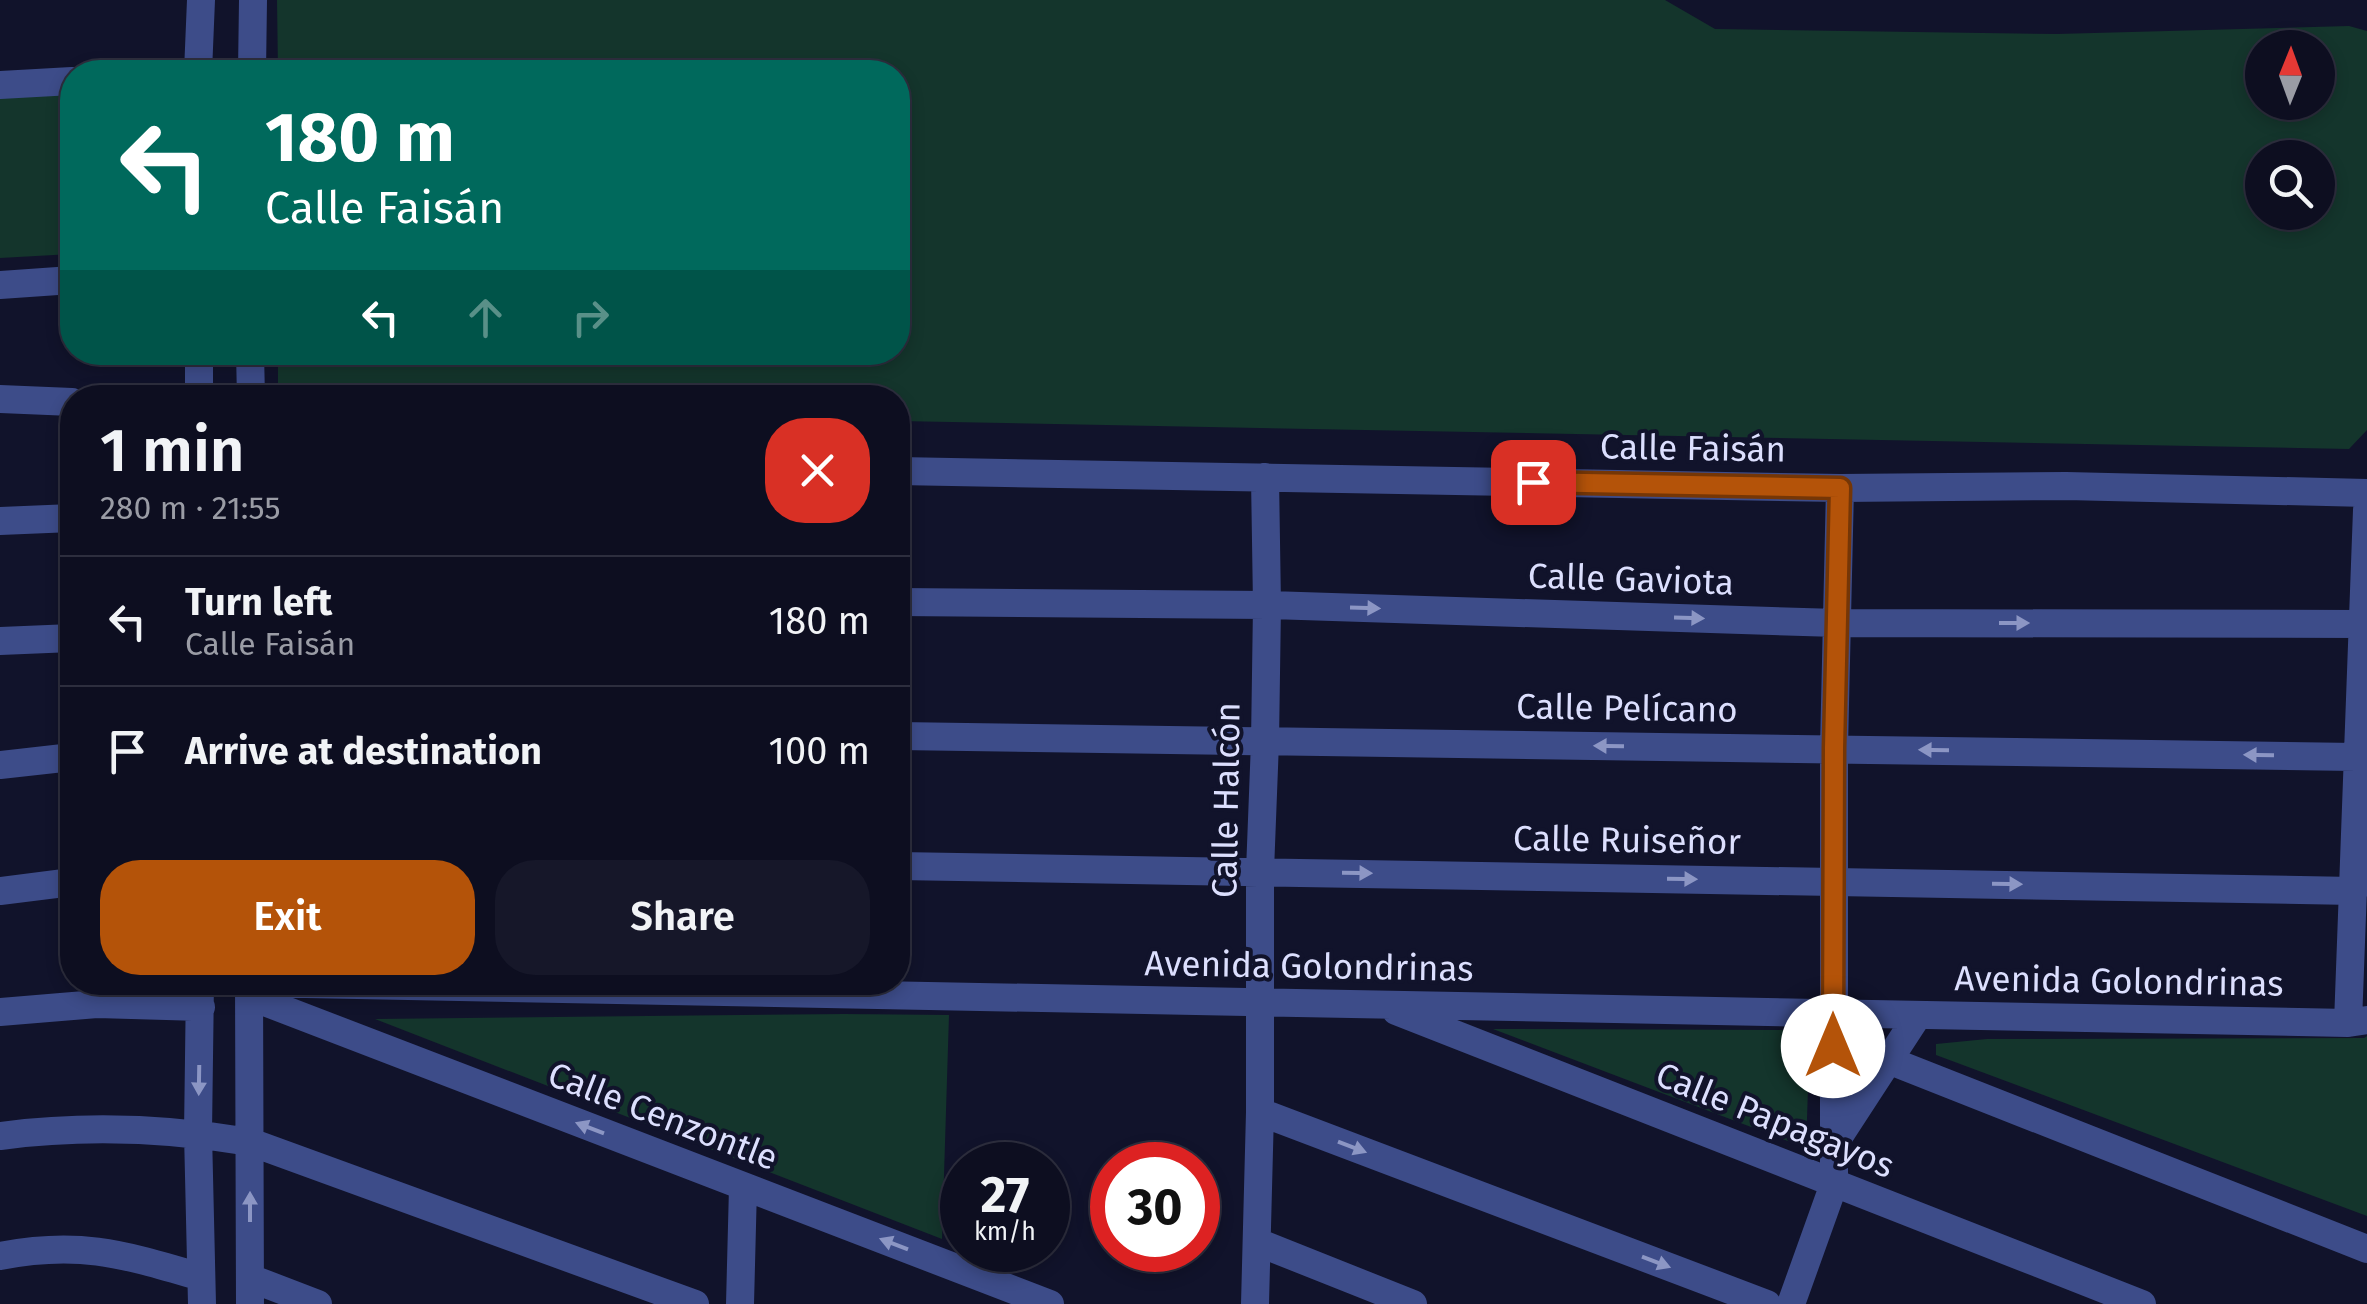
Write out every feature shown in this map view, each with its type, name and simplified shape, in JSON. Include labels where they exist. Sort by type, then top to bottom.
[{"type":"street","points":[[198,60],[201,0]]},
{"type":"street","points":[[252,60],[253,0]]},
{"type":"street","points":[[0,85],[60,82]]},
{"type":"street","points":[[0,285],[60,281]]},
{"type":"street","points":[[0,400],[60,402]]},
{"type":"street","name":"Calle Faisán","points":[[910,471],[2367,493]]},
{"type":"street","name":"Calle Halcón","points":[[1255,1304],[1267,606],[1265,477]]},
{"type":"street","points":[[1791,1304],[1834,1184],[1834,748],[1840,488]]},
{"type":"street","points":[[2358,1022],[2354,890],[2356,757],[2367,510]]},
{"type":"street","points":[[0,521],[60,518]]},
{"type":"street","name":"Calle Gaviota","points":[[910,602],[1267,606],[1837,622],[2362,624]]},
{"type":"street","points":[[0,641],[60,638]]},
{"type":"street","name":"Calle Pelícano","points":[[910,736],[2356,757]]},
{"type":"street","points":[[0,765],[60,758]]},
{"type":"street","name":"Calle Ruiseñor","points":[[910,866],[2354,890]]},
{"type":"street","points":[[0,891],[60,884]]},
{"type":"street","name":"Avenida Golondrinas","points":[[910,992],[2358,1022]]},
{"type":"street","points":[[0,1012],[190,995]]},
{"type":"street","points":[[0,1256],[48,1249],[96,1250],[133,1257],[202,1290],[200,995]]},
{"type":"street","points":[[249,995],[250,1291],[318,1304]]},
{"type":"street","name":"Calle Cenzontle","points":[[269,995],[743,1188],[1050,1304]]},
{"type":"street","name":"Calle Papagayos","points":[[1381,1005],[2142,1304]]},
{"type":"street","points":[[1834,1144],[1918,1015]]},
{"type":"street","points":[[1888,1060],[2367,1249]]},
{"type":"street","points":[[1260,1112],[1767,1304]]},
{"type":"street","points":[[0,1136],[80,1128],[198,1133],[250,1142],[694,1304]]},
{"type":"street","points":[[740,1304],[743,1188]]},
{"type":"street","points":[[1257,1242],[1413,1304]]},
{"type":"green space","points":[[277,0],[1665,0],[1715,29],[2057,34],[2349,26],[2367,31],[2367,430],[2349,449],[910,421],[910,385],[278,385],[278,365],[910,365],[910,60],[278,60]]},
{"type":"green space","points":[[60,91],[60,255],[0,258],[0,93]]},
{"type":"green space","points":[[949,1015],[945,1142],[940,1142],[940,1238],[375,1019]]},
{"type":"green space","points":[[1493,1029],[1810,1030],[1806,1148]]},
{"type":"green space","points":[[2367,1036],[2367,1216],[1936,1055],[1936,1044],[1987,1039]]},
{"type":"route","points":[[1533,482],[1840,488],[1833,1046]]}]
